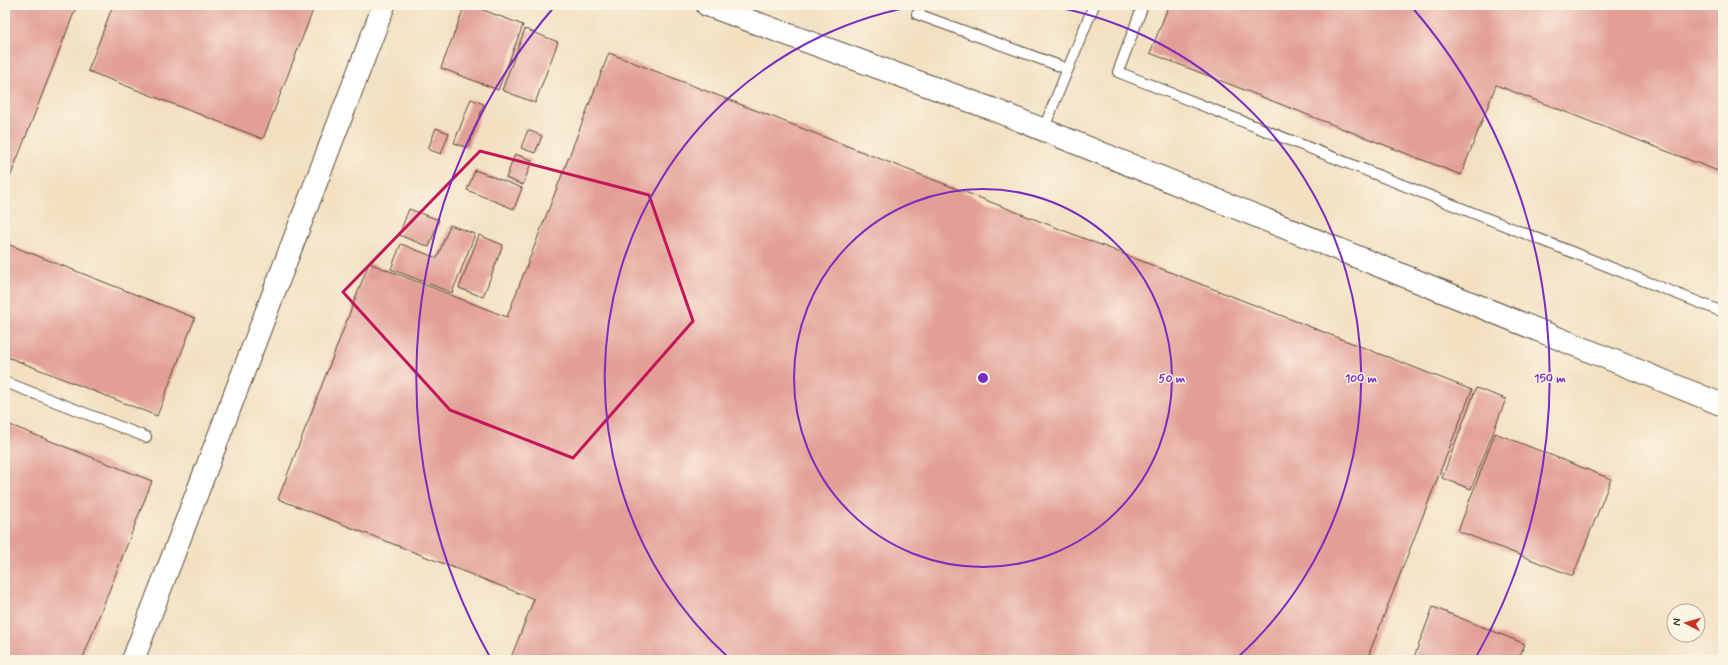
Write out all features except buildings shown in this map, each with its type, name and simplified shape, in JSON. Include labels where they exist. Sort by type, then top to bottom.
[{"type":"street","points":[[133,660],[384,5]]},
{"type":"street","points":[[707,5],[985,107],[1723,405]]},
{"type":"lane","points":[[1043,130],[1094,5]]},
{"type":"lane","points":[[1143,5],[1118,72],[1723,312]]},
{"type":"lane","points":[[917,14],[1068,69]]},
{"type":"lane","points":[[5,382],[146,437]]},
{"type":"highlighted area","points":[[480,151],[649,195],[693,321],[573,458],[450,410],[343,292]]}]
